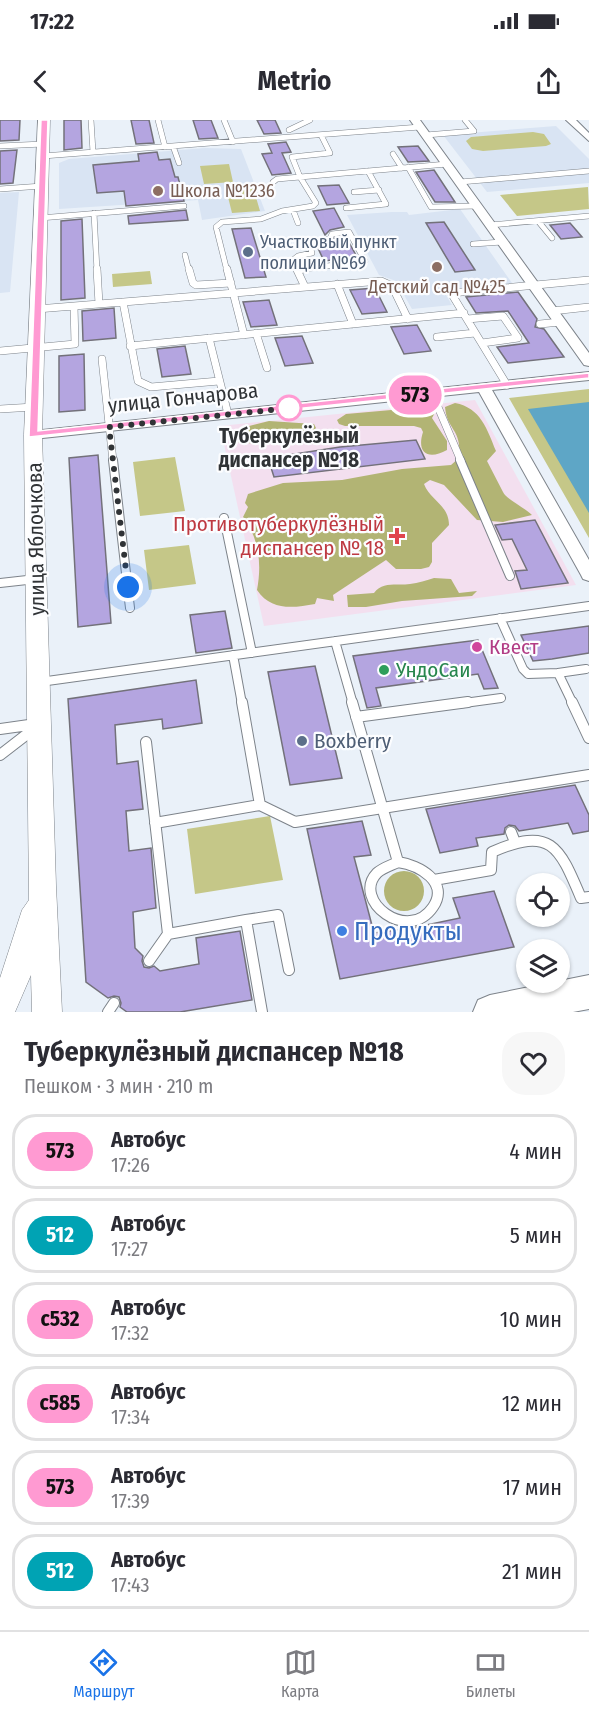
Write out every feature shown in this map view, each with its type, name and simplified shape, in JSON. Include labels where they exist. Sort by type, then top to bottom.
[{"type":"main road","points":[[490,1012],[589,992]]},
{"type":"street","name":"улица Яблочкова","points":[[42,886],[33,435],[44,120]]},
{"type":"street","points":[[571,120],[589,138]]},
{"type":"street","points":[[421,127],[589,362]]},
{"type":"street","name":"улица Гончарова","points":[[33,435],[589,376]]},
{"type":"street","points":[[483,387],[589,575]]},
{"type":"street","points":[[42,886],[50,1006]]},
{"type":"street","points":[[0,1010],[14,983],[27,947],[42,886]]},
{"type":"lane","points":[[91,120],[93,152]]},
{"type":"lane","points":[[158,120],[165,147]]},
{"type":"lane","points":[[224,120],[233,142]]},
{"type":"lane","points":[[284,120],[293,137]]},
{"type":"lane","points":[[289,130],[310,120]]},
{"type":"lane","points":[[0,146],[93,152],[421,127],[474,130],[465,120]]},
{"type":"lane","points":[[244,335],[216,227],[222,222],[261,219],[282,211],[307,209],[316,203],[300,177],[292,157],[330,153],[321,135]]},
{"type":"lane","points":[[173,146],[178,163]]},
{"type":"lane","points":[[393,154],[431,207],[476,206]]},
{"type":"lane","points":[[273,182],[277,179],[447,164]]},
{"type":"lane","points":[[346,208],[386,204],[368,171]]},
{"type":"lane","points":[[460,182],[589,171]]},
{"type":"lane","points":[[0,189],[42,186]]},
{"type":"lane","points":[[354,192],[379,190]]},
{"type":"lane","points":[[40,218],[184,206]]},
{"type":"lane","points":[[293,210],[298,223]]},
{"type":"lane","points":[[94,213],[99,304]]},
{"type":"lane","points":[[490,225],[589,216]]},
{"type":"lane","points":[[538,221],[552,238]]},
{"type":"lane","points":[[297,270],[365,261],[349,232],[332,234],[329,236],[330,239],[309,243],[312,253],[298,256],[293,260],[297,270],[304,287]]},
{"type":"lane","points":[[473,244],[502,242]]},
{"type":"lane","points":[[185,255],[193,283],[196,285],[231,283]]},
{"type":"lane","points":[[507,385],[451,292],[589,280]]},
{"type":"lane","points":[[37,309],[381,281],[392,286],[408,318]]},
{"type":"lane","points":[[337,284],[353,324]]},
{"type":"lane","points":[[123,302],[138,381],[151,387],[219,381]]},
{"type":"lane","points":[[0,351],[75,344],[74,306]]},
{"type":"lane","points":[[552,311],[589,307]]},
{"type":"lane","points":[[130,346],[408,318],[466,316],[503,316],[514,327],[518,339],[482,343]]},
{"type":"lane","points":[[540,324],[560,322]]},
{"type":"lane","points":[[256,333],[267,368]]},
{"type":"lane","points":[[437,336],[476,333]]},
{"type":"lane","points":[[209,338],[228,414]]},
{"type":"lane","points":[[102,359],[130,608]]},
{"type":"lane","points":[[432,393],[510,576]]},
{"type":"lane","points":[[0,409],[34,407]]},
{"type":"lane","points":[[224,518],[252,653]]},
{"type":"lane","points":[[0,583],[37,579]]},
{"type":"lane","points":[[39,682],[589,606]]},
{"type":"lane","points":[[500,618],[523,669],[528,674],[586,669]]},
{"type":"lane","points":[[335,641],[398,862]]},
{"type":"lane","points":[[233,656],[260,804]]},
{"type":"lane","points":[[558,673],[589,738]]},
{"type":"lane","points":[[356,717],[501,698]]},
{"type":"lane","points":[[0,729],[40,724]]},
{"type":"lane","points":[[0,755],[40,724]]},
{"type":"lane","points":[[146,742],[168,934],[149,961]]},
{"type":"lane","points":[[155,823],[260,804],[295,822],[495,793],[589,775]]},
{"type":"lane","points":[[434,880],[492,870],[492,852],[513,837],[543,841],[560,852],[581,898],[589,897]]},
{"type":"lane","points":[[398,862],[418,866],[434,880],[437,894],[434,907],[424,918],[409,922],[394,920],[380,912],[372,900],[370,886],[375,875],[384,866],[398,862]]},
{"type":"lane","points":[[168,934],[278,915],[289,970]]},
{"type":"lane","points":[[246,920],[262,1012]]},
{"type":"shaded area","points":[[556,126],[589,159],[589,183],[487,192],[443,135]]},
{"type":"shaded area","name":"Школа №1236","points":[[205,148],[241,149],[265,211],[202,220],[198,200],[59,209],[59,163],[69,159]]},
{"type":"shaded area","points":[[19,192],[10,292],[0,293],[0,193]]},
{"type":"shaded area","name":"Детский сад №425","points":[[460,209],[512,283],[443,290],[452,305],[412,309],[396,281],[379,275],[347,215],[407,212],[409,215]]},
{"type":"shaded area","name":"Противотуберкулёзный диспансер № 18","points":[[475,400],[576,585],[264,626],[220,426]]},
{"type":"green space","points":[[533,132],[544,134],[551,144],[483,151],[472,149],[466,141],[471,137]]},
{"type":"green space","points":[[229,164],[233,182],[204,184],[200,166]]},
{"type":"green space","points":[[253,187],[260,211],[232,213],[226,189]]},
{"type":"green space","points":[[588,187],[589,209],[517,216],[500,195]]},
{"type":"green space","points":[[150,271],[152,284],[113,287],[112,274]]},
{"type":"green space","points":[[589,389],[589,538],[509,398]]},
{"type":"green space","points":[[455,403],[471,410],[482,421],[496,451],[487,461],[503,492],[532,515],[503,522],[477,520],[444,485],[430,480],[424,484],[443,507],[449,525],[432,543],[432,562],[429,567],[396,569],[386,560],[333,595],[334,601],[317,598],[315,604],[291,607],[276,605],[263,597],[257,590],[259,561],[256,542],[243,517],[248,507],[245,503],[248,494],[283,483],[342,480],[402,469],[451,465],[459,458],[459,448],[445,407]]},
{"type":"green space","points":[[414,408],[437,409],[432,418],[447,441],[447,450],[435,454],[426,453],[421,446],[423,432],[421,428],[414,426],[345,426],[339,424],[337,420],[346,414]]},
{"type":"green space","points":[[269,421],[314,424],[316,428],[300,436],[275,442],[249,443],[232,440],[241,428]]},
{"type":"green space","points":[[175,457],[185,511],[140,516],[133,462]]},
{"type":"green space","points":[[189,545],[196,584],[149,590],[144,550]]},
{"type":"green space","points":[[434,578],[451,579],[459,593],[477,591],[472,596],[348,607],[347,595],[374,593],[386,585],[413,584]]},
{"type":"green space","points":[[270,816],[283,880],[195,894],[187,829]]},
{"type":"green space","points":[[404,871],[412,872],[418,877],[423,883],[423,899],[418,905],[412,910],[404,911],[396,910],[390,905],[385,899],[384,891],[385,883],[390,877],[396,872]]},
{"type":"water","points":[[589,402],[589,513],[528,409]]},
{"type":"building","points":[[0,120],[20,120],[19,140],[0,141]]},
{"type":"building","points":[[64,120],[81,120],[82,148],[64,150]]},
{"type":"building","points":[[131,120],[149,120],[154,143],[136,144]]},
{"type":"building","points":[[193,120],[211,120],[218,138],[199,139]]},
{"type":"building","points":[[257,120],[275,120],[281,133],[264,134]]},
{"type":"building","points":[[286,142],[291,152],[282,153],[291,173],[272,175],[262,154],[272,153],[268,144]]},
{"type":"building","points":[[418,146],[429,161],[408,162],[398,147]]},
{"type":"building","points":[[17,150],[13,183],[0,184],[0,151]]},
{"type":"building","points":[[157,152],[159,160],[170,159],[175,177],[178,177],[184,201],[126,206],[124,191],[97,193],[93,165],[139,161],[138,154]]},
{"type":"building","points":[[434,170],[455,202],[435,202],[416,172]]},
{"type":"building","points":[[339,185],[349,203],[327,205],[318,186]]},
{"type":"building","points":[[334,208],[344,227],[330,230],[325,235],[313,211]]},
{"type":"building","points":[[186,210],[188,220],[129,224],[128,216]]},
{"type":"building","points":[[82,219],[85,298],[61,300],[61,221]]},
{"type":"building","points":[[444,222],[475,270],[455,272],[426,223]]},
{"type":"building","points":[[570,223],[582,237],[561,239],[550,225]]},
{"type":"building","points":[[251,228],[266,277],[245,278],[232,229]]},
{"type":"building","points":[[346,237],[357,257],[324,261],[317,246],[331,244],[335,238]]},
{"type":"building","points":[[375,288],[387,312],[362,314],[350,290]]},
{"type":"building","points":[[518,292],[537,319],[535,327],[544,329],[564,357],[508,363],[497,347],[529,343],[508,311],[476,313],[466,297]]},
{"type":"building","points":[[269,300],[277,325],[251,327],[243,302]]},
{"type":"building","points":[[114,308],[116,338],[83,341],[82,311]]},
{"type":"building","points":[[417,325],[431,351],[404,354],[391,327]]},
{"type":"building","points":[[302,336],[313,363],[285,366],[275,338]]},
{"type":"building","points":[[185,346],[191,374],[162,377],[157,349]]},
{"type":"building","points":[[84,354],[85,410],[59,412],[59,356]]},
{"type":"building","points":[[416,440],[425,459],[274,477],[268,458],[340,447]]},
{"type":"building","points":[[98,455],[111,623],[78,627],[69,458]]},
{"type":"building","points":[[535,520],[568,583],[521,589],[515,571],[527,570],[512,539],[502,540],[495,525]]},
{"type":"building","points":[[225,611],[232,648],[196,653],[190,615]]},
{"type":"building","points":[[589,626],[589,653],[552,659],[533,661],[521,635]]},
{"type":"building","points":[[478,640],[498,688],[484,689],[478,674],[376,688],[381,706],[367,708],[353,656]]},
{"type":"building","points":[[315,666],[342,778],[290,785],[268,672]]},
{"type":"building","points":[[196,680],[202,723],[163,729],[162,719],[115,725],[117,764],[138,761],[143,809],[126,811],[129,851],[151,848],[156,908],[133,912],[135,948],[143,956],[144,967],[154,966],[160,971],[199,964],[196,938],[240,931],[252,1000],[180,1012],[127,1012],[120,1007],[119,997],[108,998],[86,982],[68,699]]},
{"type":"building","points":[[575,785],[589,815],[589,831],[573,834],[568,823],[519,831],[515,826],[509,825],[505,828],[504,834],[476,838],[478,846],[440,853],[426,809]]},
{"type":"building","points":[[362,821],[371,855],[354,857],[374,933],[460,918],[453,898],[494,891],[514,947],[340,979],[307,829]]},
{"type":"bus line","name":"573","points":[[44,120],[33,435],[589,376]]},
{"type":"place","name":"Школа №1236","points":[[158,191]]},
{"type":"place","name":"Участковый пункт полиции №69","points":[[248,252]]},
{"type":"place","name":"Детский сад №425","points":[[437,267]]},
{"type":"place","name":"Туберкулёзный диспансер №18","points":[[289,408]]},
{"type":"place","name":"Противотуберкулёзный диспансер № 18","points":[[397,536]]},
{"type":"place","name":"Квест","points":[[477,647]]},
{"type":"place","name":"УндоСаи","points":[[384,670]]},
{"type":"place","name":"Boxberry","points":[[302,741]]},
{"type":"place","name":"Продукты","points":[[342,931]]},
{"type":"route","points":[[128,587],[109,427],[291,408],[289,408]]}]
